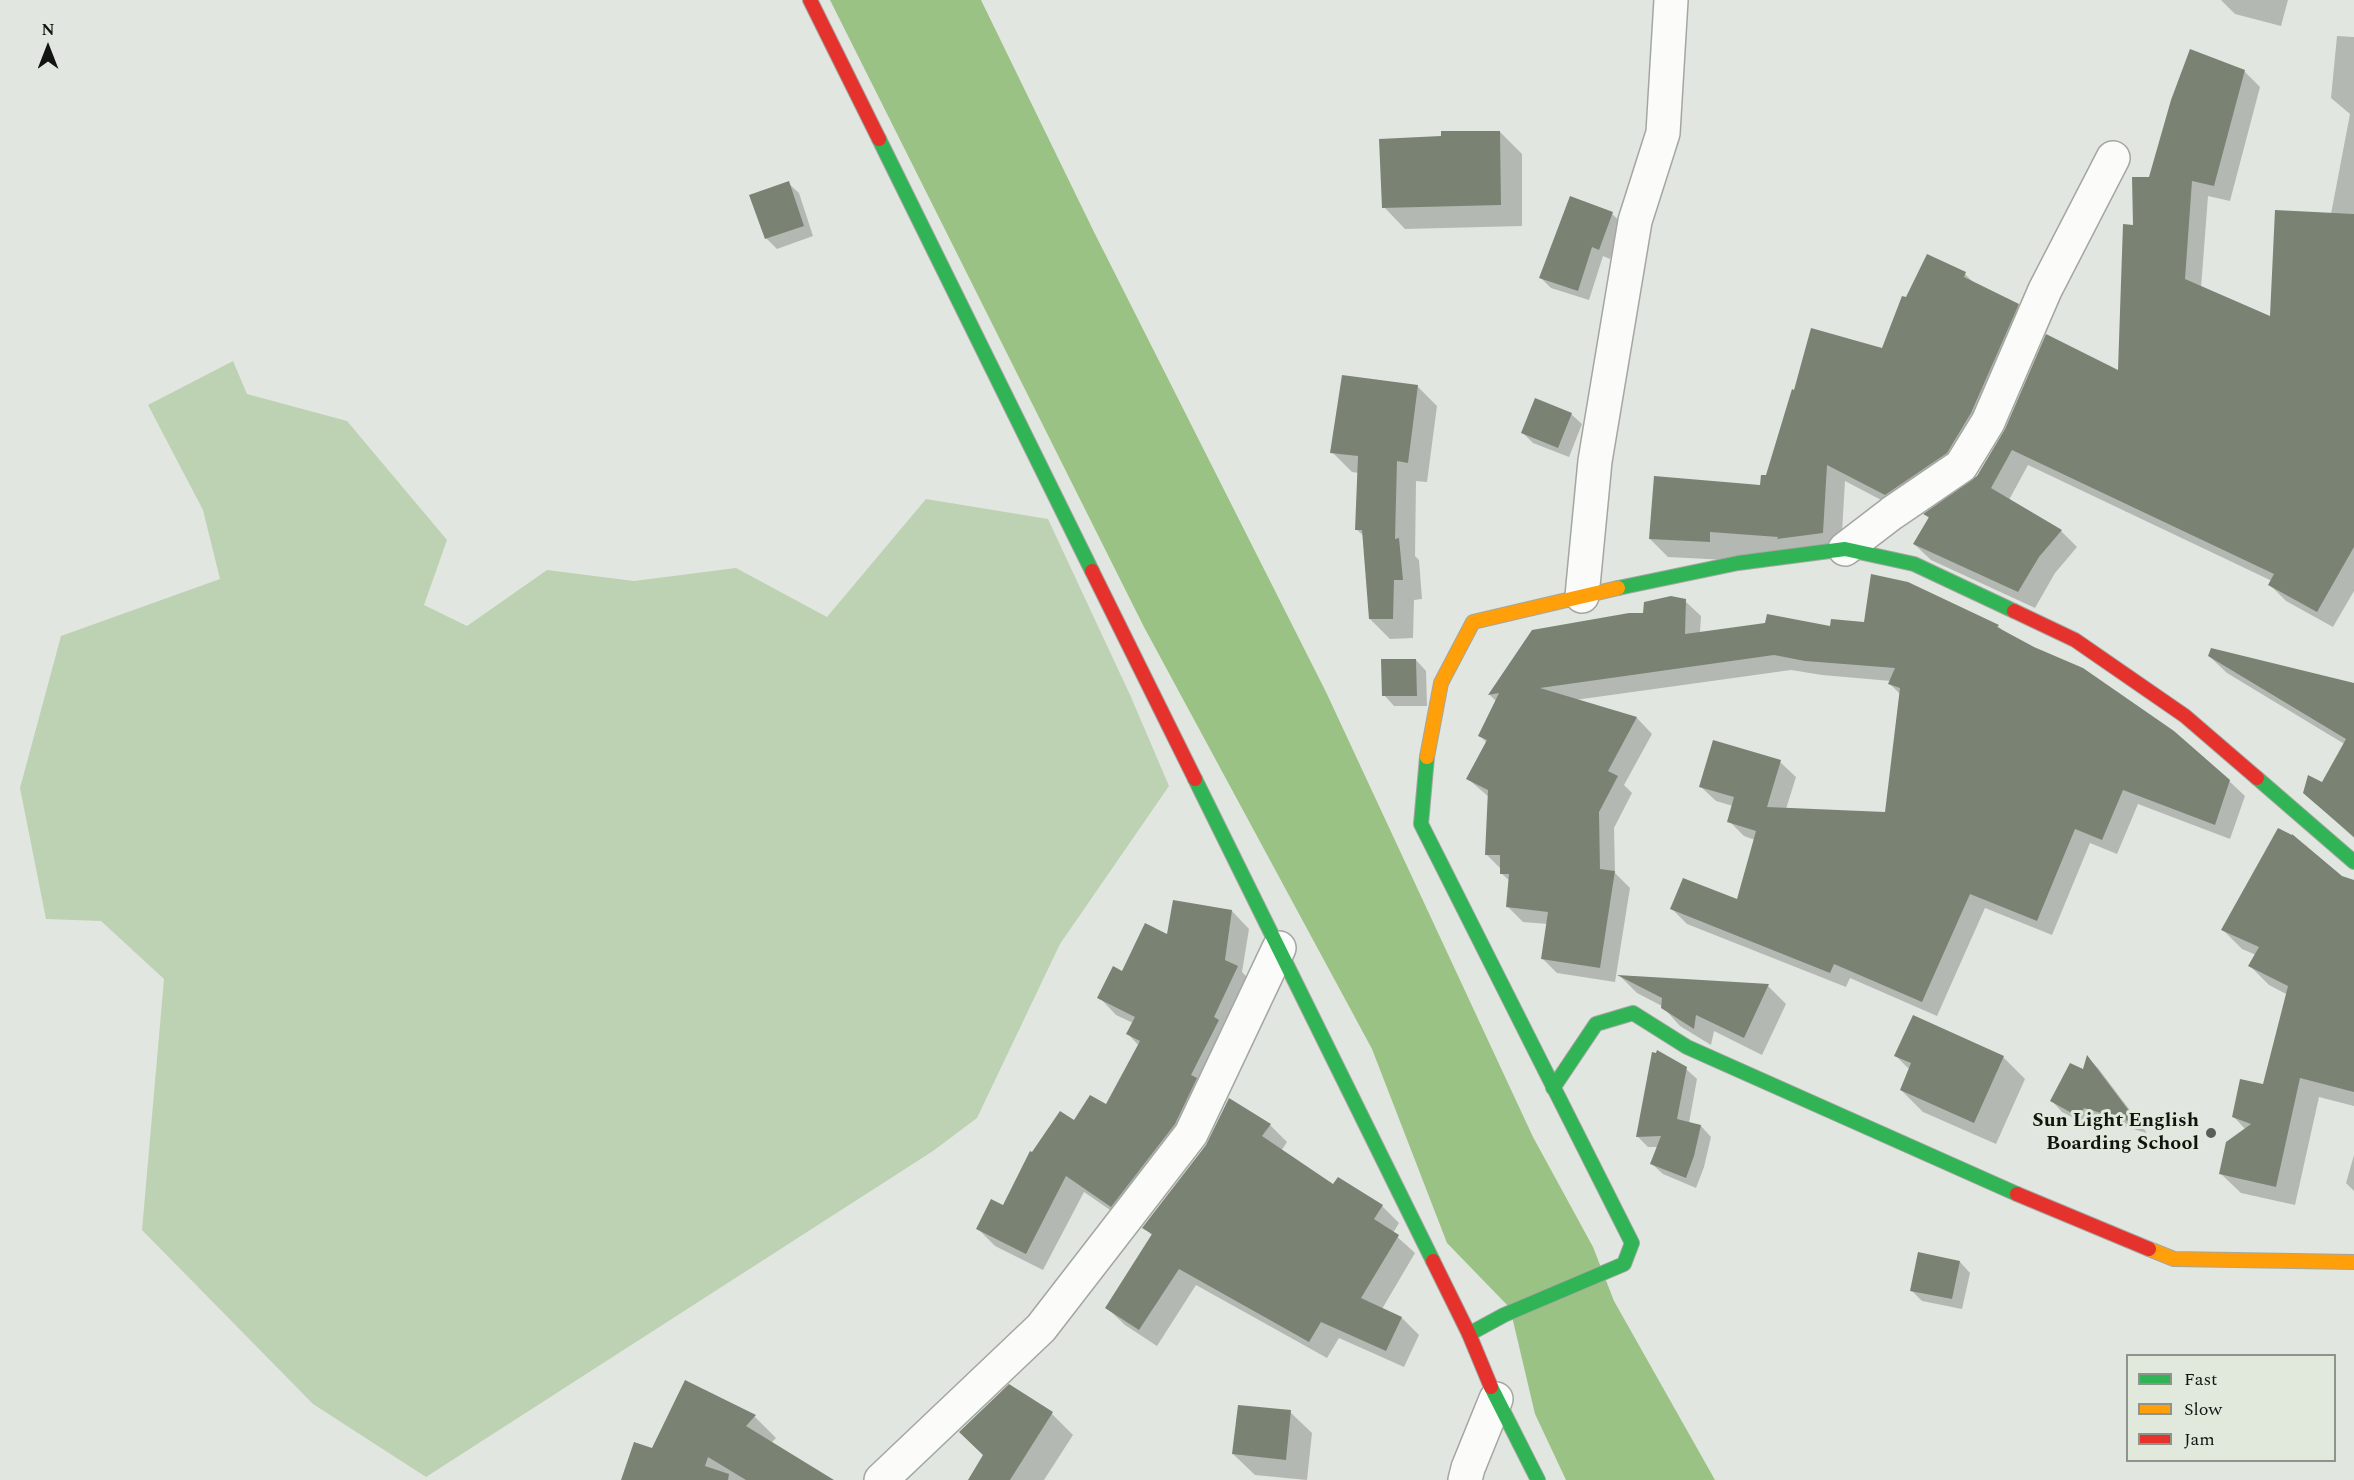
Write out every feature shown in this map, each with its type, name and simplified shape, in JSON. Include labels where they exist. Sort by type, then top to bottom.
[{"type":"street","points":[[810,0],[958,295],[1469,1334],[1496,1399],[1538,1480]]},
{"type":"street","points":[[1582,596],[1595,462],[1635,221],[1663,133],[1671,0]]},
{"type":"street","points":[[1845,549],[1892,513],[1961,466],[1989,422],[2045,290],[2113,158]]},
{"type":"street","points":[[1469,1334],[1504,1315],[1624,1264],[1632,1243],[1421,824],[1426,761],[1441,683],[1473,622],[1738,563],[1845,549],[1914,564],[2076,640],[2185,716],[2354,862]]},
{"type":"street","points":[[881,1480],[1041,1329],[1191,1134],[1279,948]]},
{"type":"street","points":[[1553,1088],[1596,1024],[1633,1013],[1687,1047],[2051,1209],[2174,1259],[2291,1259],[2354,1262]]},
{"type":"street","points":[[1465,1480],[1496,1399]]},
{"type":"shaded area","points":[[830,0],[981,0],[1094,232],[1326,692],[1533,1137],[1593,1247],[1614,1301],[1715,1480],[1566,1480],[1535,1414],[1510,1308],[1447,1243],[1372,1049],[1144,627]]},
{"type":"shaded area","points":[[233,361],[247,394],[347,421],[447,540],[424,605],[467,626],[547,570],[634,581],[736,568],[827,617],[926,499],[1048,519],[1131,697],[1169,786],[1060,944],[977,1118],[933,1151],[426,1477],[313,1404],[142,1230],[164,979],[101,921],[46,919],[20,788],[61,636],[220,579],[203,510],[148,405]]},
{"type":"building","points":[[2190,49],[2245,70],[2214,186],[2192,181],[2185,279],[2270,316],[2275,210],[2354,214],[2354,547],[2317,612],[2268,585],[2274,574],[2012,450],[1991,488],[2062,530],[2039,557],[2018,592],[1913,544],[1929,517],[1923,514],[1977,476],[2005,429],[2046,334],[2118,370],[2123,224],[2133,225],[2132,177],[2149,177],[2171,100]]},
{"type":"building","points":[[1441,131],[1500,131],[1501,205],[1382,208],[1379,139],[1441,136]]},
{"type":"building","points":[[789,181],[804,226],[765,239],[749,195]]},
{"type":"building","points":[[1570,196],[1613,212],[1599,250],[1592,247],[1578,291],[1539,278]]},
{"type":"building","points":[[1927,254],[1966,272],[1964,277],[2019,304],[1971,413],[1947,453],[1885,495],[1827,465],[1823,533],[1777,539],[1778,537],[1710,532],[1710,542],[1649,539],[1654,476],[1760,485],[1761,475],[1766,475],[1792,389],[1794,390],[1811,328],[1882,348],[1902,296],[1906,297]]},
{"type":"building","points":[[1342,375],[1418,385],[1408,463],[1397,461],[1395,539],[1399,538],[1403,580],[1394,580],[1393,619],[1369,619],[1362,530],[1355,530],[1358,456],[1330,453]]},
{"type":"building","points":[[1535,398],[1572,413],[1558,448],[1521,433]]},
{"type":"building","points":[[1871,574],[1908,582],[1999,625],[1997,627],[2034,647],[2083,668],[2174,731],[2230,780],[2215,825],[2123,790],[2102,840],[2075,829],[2037,921],[1970,894],[1922,1002],[1834,964],[1830,973],[1670,909],[1683,878],[1737,899],[1756,831],[1727,822],[1734,797],[1699,787],[1713,740],[1781,760],[1767,807],[1885,812],[1900,688],[1888,684],[1895,668],[1805,661],[1774,655],[1540,688],[1637,717],[1608,771],[1618,776],[1599,812],[1600,869],[1615,871],[1600,968],[1541,959],[1548,912],[1506,907],[1509,874],[1500,874],[1500,855],[1485,855],[1488,790],[1466,779],[1487,740],[1478,736],[1499,693],[1488,695],[1532,630],[1629,613],[1643,613],[1644,602],[1671,596],[1686,599],[1685,634],[1765,623],[1767,614],[1830,626],[1831,619],[1864,622]]},
{"type":"building","points":[[2211,648],[2354,683],[2354,837],[2303,793],[2308,775],[2322,782],[2346,739],[2208,656]]},
{"type":"building","points":[[1381,659],[1416,659],[1417,696],[1382,696]]},
{"type":"building","points":[[2278,828],[2292,834],[2342,876],[2354,880],[2354,1092],[2300,1078],[2276,1187],[2219,1174],[2226,1142],[2251,1124],[2232,1117],[2240,1079],[2263,1084],[2288,986],[2248,966],[2259,947],[2221,930]]},
{"type":"building","points":[[1173,900],[1232,910],[1225,960],[1238,966],[1214,1017],[1219,1020],[1191,1075],[1197,1078],[1175,1124],[1111,1207],[1066,1176],[1026,1254],[976,1229],[991,1199],[1003,1205],[1030,1151],[1032,1152],[1060,1111],[1074,1120],[1090,1095],[1106,1104],[1140,1041],[1126,1034],[1135,1017],[1097,998],[1113,966],[1122,971],[1145,923],[1167,934]]},
{"type":"building","points":[[1617,975],[1769,984],[1744,1038],[1696,1015],[1694,1029],[1661,1008],[1662,998]]},
{"type":"building","points":[[1913,1015],[2004,1056],[1974,1123],[1900,1090],[1911,1063],[1894,1056]]},
{"type":"building","points":[[1657,1050],[1687,1067],[1677,1119],[1701,1125],[1686,1178],[1650,1164],[1661,1136],[1636,1137],[1652,1052],[1656,1053]]},
{"type":"building","points":[[2087,1055],[2139,1124],[2084,1108],[2079,1117],[2050,1101],[2070,1063],[2083,1069]]},
{"type":"building","points":[[1229,1098],[1271,1124],[1262,1136],[1333,1184],[1338,1177],[1383,1205],[1374,1219],[1399,1235],[1361,1298],[1402,1317],[1386,1351],[1321,1322],[1309,1342],[1179,1269],[1139,1330],[1105,1308],[1152,1234],[1142,1228],[1206,1145]]},
{"type":"building","points":[[1918,1252],[1960,1261],[1952,1299],[1910,1291]]},
{"type":"building","points":[[685,1380],[756,1415],[746,1426],[834,1480],[746,1480],[708,1457],[705,1466],[729,1474],[728,1480],[621,1480],[634,1442],[652,1448]]},
{"type":"building","points":[[1009,1384],[1053,1412],[1010,1480],[968,1480],[983,1455],[959,1432]]},
{"type":"building","points":[[1238,1405],[1291,1410],[1286,1460],[1232,1454]]},
{"type":"traffic: fast","points":[[879,139],[1092,571]]},
{"type":"traffic: fast","points":[[1618,588],[1738,563],[1845,549],[1914,564],[2014,611]]},
{"type":"traffic: fast","points":[[1427,757],[1421,824],[1632,1243],[1624,1264],[1504,1315],[1469,1334]]},
{"type":"traffic: fast","points":[[2257,778],[2354,862]]},
{"type":"traffic: fast","points":[[1195,779],[1433,1261]]},
{"type":"traffic: fast","points":[[1553,1088],[1596,1024],[1633,1013],[1687,1047],[2017,1194]]},
{"type":"traffic: fast","points":[[1491,1387],[1538,1480]]},
{"type":"traffic: slow","points":[[1427,757],[1441,683],[1473,622],[1618,588]]},
{"type":"traffic: slow","points":[[2149,1249],[2174,1259],[2354,1262]]},
{"type":"traffic: jam","points":[[810,0],[879,139]]},
{"type":"traffic: jam","points":[[1092,571],[1195,779]]},
{"type":"traffic: jam","points":[[2014,611],[2075,640],[2185,716],[2257,778]]},
{"type":"traffic: jam","points":[[2017,1194],[2149,1249]]},
{"type":"traffic: jam","points":[[1433,1261],[1469,1334],[1491,1387]]},
{"type":"place","name":"Sun Light English Boarding School","points":[[2211,1133]]}]
